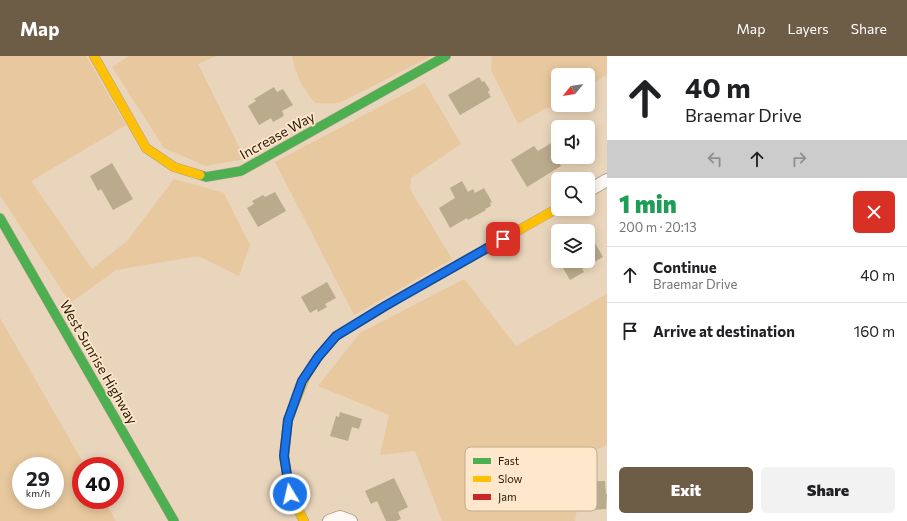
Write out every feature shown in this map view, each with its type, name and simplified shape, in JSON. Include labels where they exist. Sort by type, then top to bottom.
[{"type":"street","name":"Increase Way","points":[[94,56],[146,148],[174,167],[206,176],[241,171],[446,56]]},
{"type":"street","points":[[595,187],[607,180]]},
{"type":"street","points":[[304,521],[290,494],[284,456],[288,420],[302,381],[318,357],[336,336],[385,306],[551,212]]},
{"type":"street","name":"West Sunrise Highway","points":[[0,218],[174,521]]},
{"type":"street","points":[[329,521],[340,517],[351,521]]},
{"type":"shaded area","points":[[0,56],[86,56],[126,125],[31,181],[92,269],[127,241],[174,179],[224,193],[250,245],[239,276],[198,256],[116,270],[70,303],[0,195]]},
{"type":"shaded area","points":[[129,56],[216,56],[198,64],[245,159],[206,166],[164,148],[112,67]]},
{"type":"shaded area","points":[[292,56],[432,56],[339,103],[315,103],[306,92],[300,81],[295,70]]},
{"type":"shaded area","points":[[492,56],[607,56],[607,74],[595,82],[595,68],[551,68],[551,108],[546,108],[518,124],[491,70]]},
{"type":"shaded area","points":[[425,83],[461,144],[411,178],[410,189],[452,259],[354,315],[275,162]]},
{"type":"shaded area","points":[[464,279],[516,346],[607,294],[607,445],[597,450],[597,447],[465,447],[465,511],[577,511],[575,521],[442,521],[415,451],[380,455],[389,415],[318,386],[360,333]]},
{"type":"shaded area","points":[[0,318],[80,457],[72,457],[72,509],[109,509],[116,521],[0,521]]},
{"type":"building","points":[[479,77],[482,82],[484,81],[490,90],[488,92],[491,97],[460,115],[448,95]]},
{"type":"building","points":[[274,87],[277,92],[283,89],[293,105],[282,111],[284,115],[282,117],[273,122],[271,118],[259,125],[248,106],[256,101],[254,99]]},
{"type":"building","points":[[551,143],[551,164],[560,164],[561,166],[527,187],[511,160],[534,146],[538,151]]},
{"type":"building","points":[[112,163],[133,199],[113,210],[101,189],[98,191],[90,176]]},
{"type":"building","points":[[462,181],[468,192],[473,189],[475,193],[484,188],[492,202],[490,203],[491,206],[468,220],[467,218],[450,228],[439,208],[455,198],[450,188]]},
{"type":"building","points":[[275,192],[286,211],[258,227],[247,208],[254,204],[252,201],[263,195],[265,197]]},
{"type":"building","points":[[595,243],[603,257],[595,262]]},
{"type":"building","points":[[563,268],[584,268],[582,269],[584,272],[570,280]]},
{"type":"building","points":[[327,282],[336,298],[325,304],[327,307],[318,312],[317,309],[310,313],[301,297]]},
{"type":"building","points":[[340,412],[362,419],[359,429],[352,427],[348,441],[330,436],[336,416],[339,417]]},
{"type":"building","points":[[394,478],[408,507],[398,512],[401,519],[396,521],[386,521],[377,501],[371,504],[365,491]]},
{"type":"building","points":[[597,481],[605,481],[607,494],[606,509],[597,510]]},
{"type":"traffic: fast","points":[[200,175],[206,177],[241,171],[446,56]]},
{"type":"traffic: fast","points":[[0,218],[174,521]]},
{"type":"traffic: slow","points":[[94,56],[146,148],[174,167],[200,175]]},
{"type":"traffic: slow","points":[[399,298],[551,212]]},
{"type":"traffic: slow","points":[[304,521],[290,494],[284,456],[288,420],[305,377]]},
{"type":"traffic: jam","points":[[305,377],[318,357],[336,336],[399,298]]},
{"type":"route","points":[[290,494],[284,456],[288,420],[302,381],[318,357],[336,336],[385,306],[503,239]]}]
